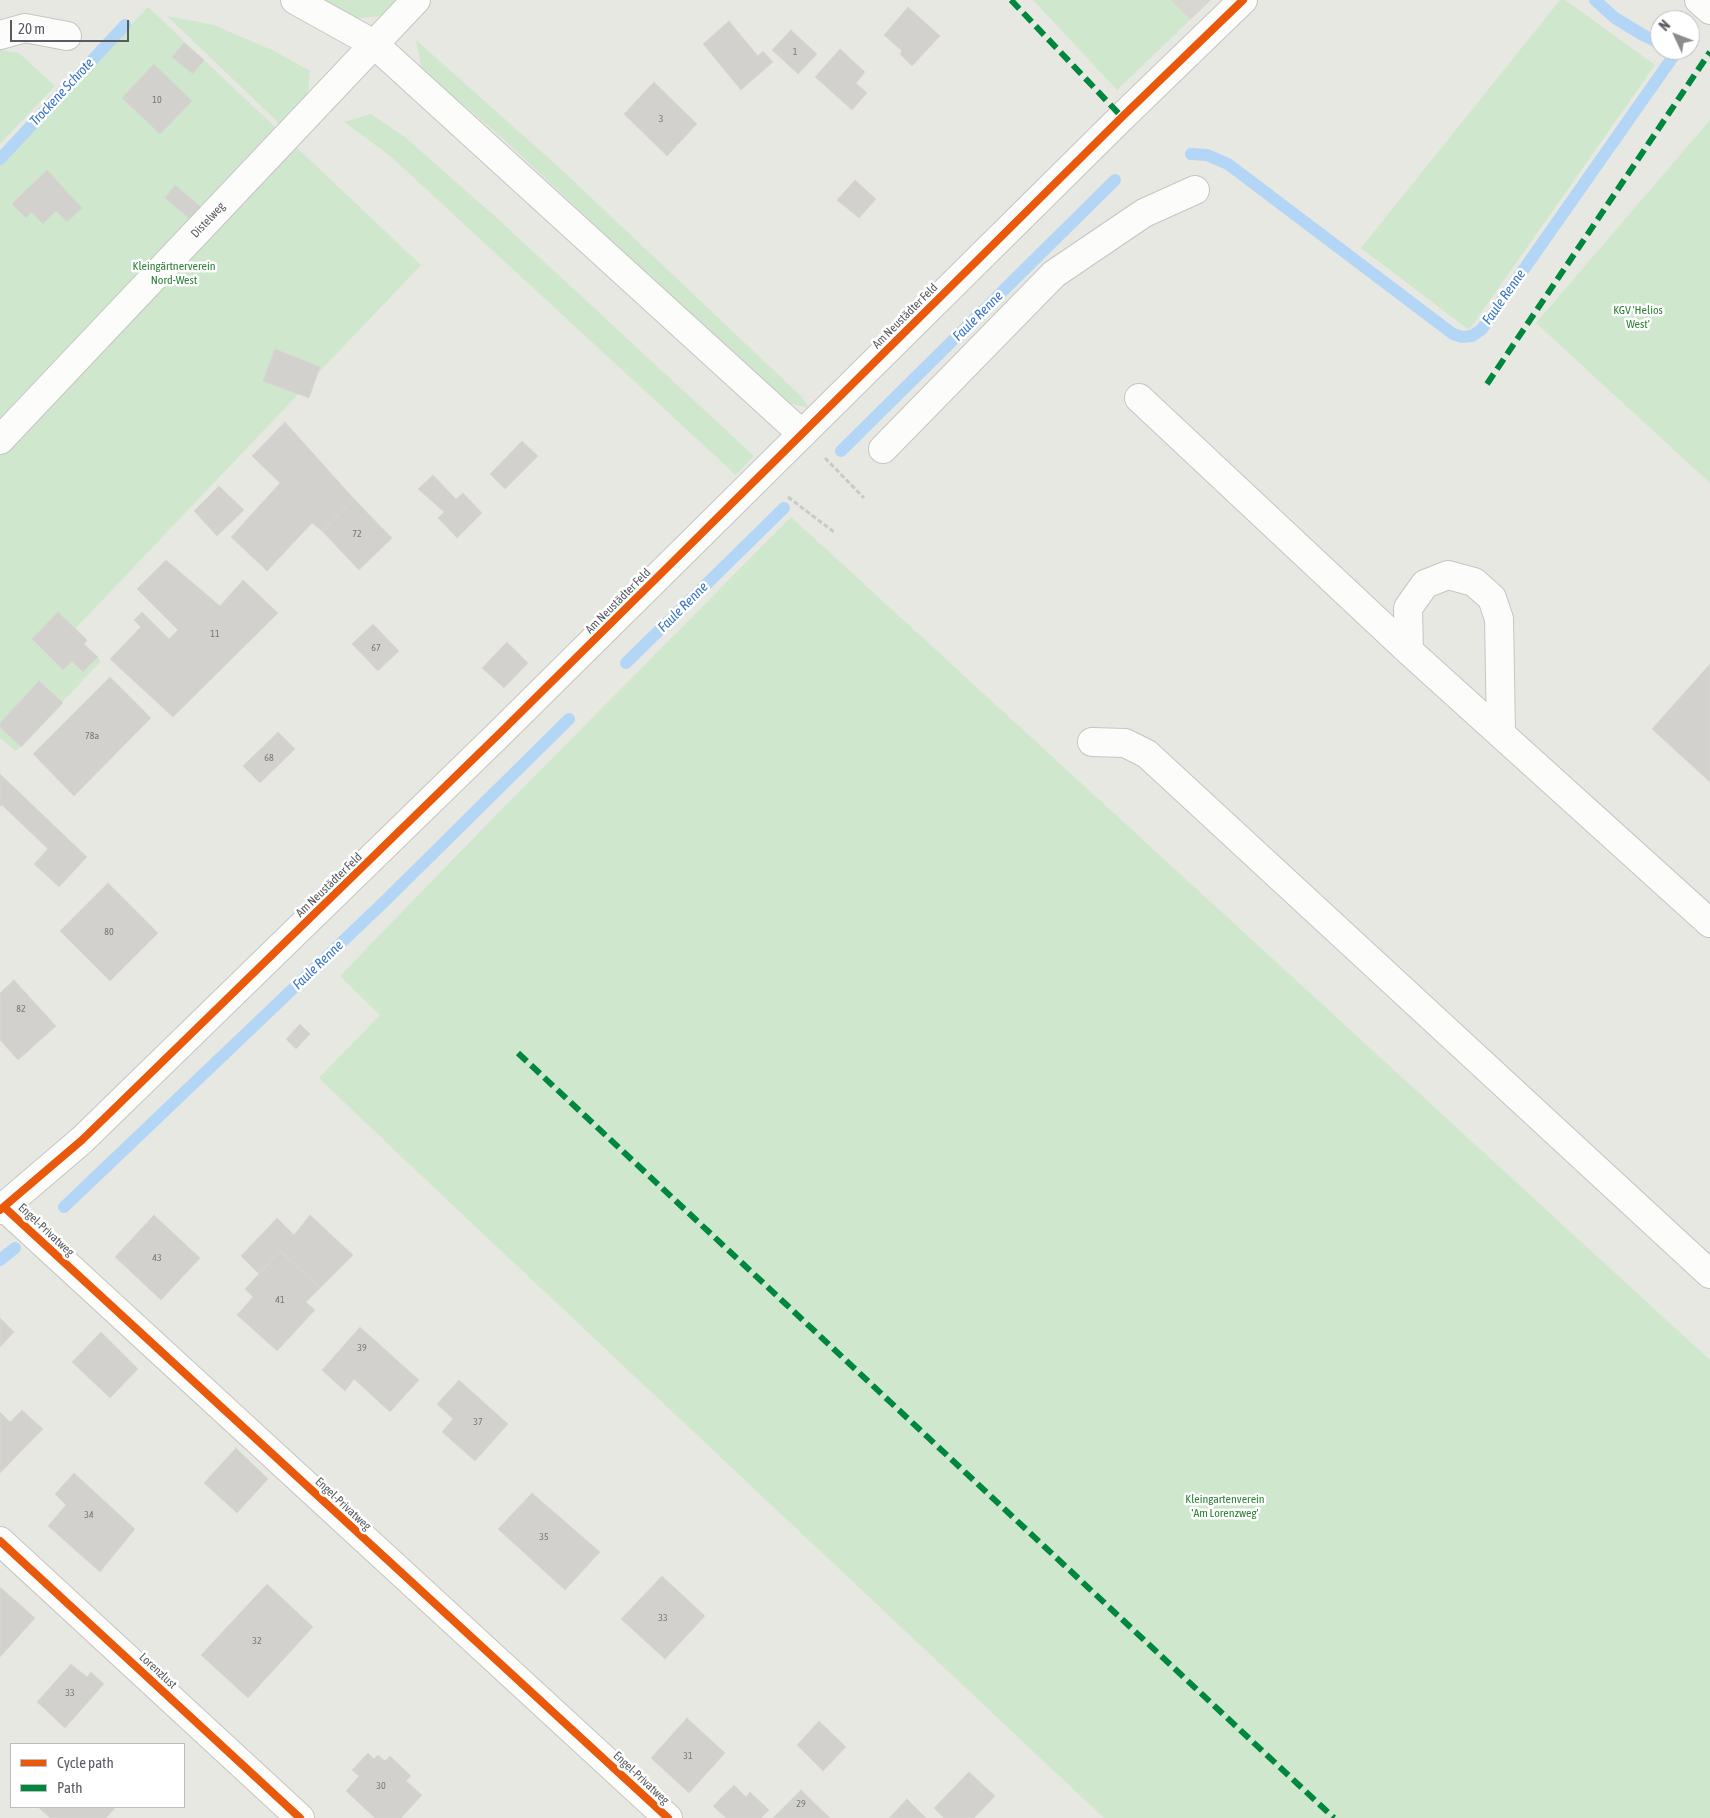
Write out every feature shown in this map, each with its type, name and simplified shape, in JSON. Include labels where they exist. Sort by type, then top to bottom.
[{"type":"street","points":[[295,0],[374,44],[802,434]]},
{"type":"street","name":"Distelweg","points":[[0,440],[416,0]]},
{"type":"street","name":"Am Neustädter Feld","points":[[2,1208],[82,1140],[486,747],[1122,116],[1243,0]]},
{"type":"street","points":[[1699,0],[1710,10]]},
{"type":"street","points":[[0,35],[25,28],[66,36]]},
{"type":"street","points":[[883,449],[1054,274],[1144,213],[1195,190]]},
{"type":"street","points":[[1140,398],[1409,651],[1710,922]]},
{"type":"street","points":[[1409,651],[1408,608],[1425,584],[1448,575],[1474,582],[1492,598],[1499,619],[1501,732]]},
{"type":"street","points":[[1092,742],[1125,743],[1147,754],[1710,1274]]},
{"type":"street","name":"Engel-Privatweg","points":[[2,1208],[668,1818]]},
{"type":"street","name":"Lorenzlust","points":[[0,1542],[300,1818]]},
{"type":"path","points":[[802,434],[864,498]]},
{"type":"path","points":[[760,476],[834,532]]},
{"type":"shaded area","points":[[1170,0],[1211,0],[1190,20]]},
{"type":"green space","points":[[314,0],[398,0],[382,16],[352,19]]},
{"type":"green space","points":[[1033,0],[1170,0],[1190,20],[1117,90]]},
{"type":"green space","points":[[1560,0],[1565,0],[1655,65],[1469,330],[1361,248]]},
{"type":"green space","name":"Kleingärtnerverein Nord-West","points":[[148,7],[421,265],[72,632],[101,661],[16,751],[0,738],[0,162]]},
{"type":"green space","points":[[167,16],[214,25],[274,51],[310,71],[307,104],[283,127]]},
{"type":"green space","points":[[416,40],[563,171],[802,397],[809,408],[783,402],[500,136],[422,70]]},
{"type":"green space","points":[[0,50],[19,53],[55,86],[0,144]]},
{"type":"green space","points":[[371,114],[406,138],[499,220],[754,456],[736,475],[389,155],[344,122]]},
{"type":"green space","name":"KGV 'Helios West'","points":[[1710,120],[1710,483],[1536,323]]},
{"type":"green space","name":"Kleingartenverein 'Am Lorenzweg'","points":[[791,517],[1710,1360],[1710,1818],[1104,1818],[319,1078],[380,1015],[340,976],[495,816]]},
{"type":"building","points":[[908,7],[940,36],[912,66],[900,54],[902,51],[884,35]]},
{"type":"building","points":[[729,21],[758,56],[763,51],[773,62],[741,90],[703,44]]},
{"type":"building","points":[[791,30],[817,54],[798,74],[772,50]]},
{"type":"building","points":[[184,43],[204,60],[193,74],[172,57]]},
{"type":"building","points":[[840,49],[865,72],[856,83],[867,93],[852,110],[815,77]]},
{"type":"building","points":[[154,64],[192,101],[160,134],[122,98]]},
{"type":"building","points":[[654,82],[697,124],[667,156],[624,114]]},
{"type":"building","points":[[47,170],[82,208],[67,222],[56,211],[43,224],[32,212],[26,218],[12,204]]},
{"type":"building","points":[[855,180],[876,199],[859,218],[837,200]]},
{"type":"building","points":[[175,185],[201,207],[190,219],[165,198]]},
{"type":"building","points":[[275,349],[320,367],[309,398],[263,381]]},
{"type":"building","points":[[285,422],[354,499],[322,531],[312,523],[267,571],[231,537],[280,483],[252,456]]},
{"type":"building","points":[[522,441],[538,456],[505,489],[490,474]]},
{"type":"building","points":[[433,475],[456,499],[463,493],[482,513],[457,538],[438,518],[444,512],[418,489]]},
{"type":"building","points":[[219,486],[244,510],[217,536],[194,511]]},
{"type":"building","points":[[354,499],[392,538],[359,570],[322,531]]},
{"type":"building","points":[[166,560],[220,606],[243,580],[278,613],[173,717],[110,659],[141,627],[134,620],[142,612],[169,639],[178,630],[137,589]]},
{"type":"building","points":[[58,612],[87,640],[84,644],[98,657],[83,672],[72,661],[63,670],[32,639]]},
{"type":"building","points":[[373,624],[399,651],[378,671],[352,644]]},
{"type":"building","points":[[507,642],[528,663],[504,688],[482,668]]},
{"type":"building","points":[[1710,664],[1710,782],[1652,729]]},
{"type":"building","points":[[110,677],[151,718],[74,796],[33,754]]},
{"type":"building","points":[[39,681],[63,703],[21,747],[0,727],[0,723]]},
{"type":"building","points":[[278,732],[295,749],[260,783],[243,766]]},
{"type":"building","points":[[0,774],[87,857],[59,887],[34,864],[48,849],[2,805],[0,807]]},
{"type":"building","points":[[108,883],[158,933],[110,981],[60,931]]},
{"type":"building","points":[[14,980],[56,1026],[18,1060],[0,1040],[0,993]]},
{"type":"building","points":[[300,1024],[310,1034],[296,1049],[286,1039]]},
{"type":"building","points":[[154,1215],[200,1258],[161,1300],[115,1257]]},
{"type":"building","points":[[310,1215],[353,1255],[320,1288],[280,1251],[259,1274],[241,1256],[277,1218],[294,1235]]},
{"type":"building","points":[[280,1251],[320,1288],[306,1302],[315,1310],[277,1351],[237,1315],[253,1297],[245,1289]]},
{"type":"building","points":[[0,1318],[14,1332],[0,1347]]},
{"type":"building","points":[[360,1327],[419,1380],[390,1412],[354,1379],[345,1391],[322,1370]]},
{"type":"building","points":[[101,1332],[138,1369],[110,1398],[72,1362]]},
{"type":"building","points":[[459,1380],[508,1424],[475,1461],[442,1432],[453,1419],[437,1404]]},
{"type":"building","points":[[22,1410],[43,1429],[0,1473],[0,1412],[10,1422]]},
{"type":"building","points":[[236,1448],[268,1479],[237,1513],[204,1483]]},
{"type":"building","points":[[74,1473],[135,1529],[100,1572],[48,1526],[66,1505],[55,1494]]},
{"type":"building","points":[[532,1493],[600,1552],[565,1590],[498,1529]]},
{"type":"building","points":[[662,1576],[705,1616],[665,1659],[621,1619]]},
{"type":"building","points":[[267,1584],[313,1627],[248,1698],[201,1655]]},
{"type":"building","points":[[0,1587],[35,1618],[0,1657]]},
{"type":"building","points":[[71,1664],[87,1677],[91,1672],[104,1684],[65,1728],[37,1702]]},
{"type":"building","points":[[687,1718],[725,1753],[689,1793],[651,1758]]},
{"type":"building","points":[[819,1721],[846,1747],[823,1771],[797,1745]]},
{"type":"building","points":[[368,1753],[374,1759],[378,1755],[385,1761],[390,1756],[411,1776],[406,1781],[422,1795],[401,1818],[375,1818],[346,1791],[359,1776],[352,1770]]},
{"type":"building","points":[[969,1772],[995,1796],[974,1818],[944,1818],[934,1808]]},
{"type":"building","points":[[734,1785],[746,1797],[750,1792],[769,1810],[761,1818],[726,1818],[713,1806]]},
{"type":"building","points":[[801,1790],[830,1818],[773,1818]]},
{"type":"building","points":[[907,1799],[926,1818],[889,1818]]},
{"type":"building","points":[[39,1808],[115,1808],[106,1818],[50,1818]]},
{"type":"waterway","name":"Trockene Schrote","points":[[1595,0],[1615,18],[1650,38]]},
{"type":"waterway","name":"Trockene Schrote","points":[[0,159],[125,25]]},
{"type":"waterway","name":"Faule Renne","points":[[1191,154],[1207,155],[1228,164],[1453,334],[1462,337],[1472,336],[1482,329],[1671,60]]},
{"type":"waterway","name":"Faule Renne","points":[[841,451],[1115,180]]},
{"type":"waterway","name":"Faule Renne","points":[[626,663],[784,508]]},
{"type":"waterway","name":"Faule Renne","points":[[64,1207],[385,901],[569,719]]},
{"type":"waterway","name":"Faule Renne","points":[[0,1260],[15,1248]]},
{"type":"marked path","points":[[1011,0],[1122,117]]},
{"type":"marked path","points":[[1487,384],[1710,52]]},
{"type":"marked path","points":[[518,1053],[1334,1818]]},
{"type":"cycle path","points":[[0,1210],[82,1140],[500,733],[1122,117],[1243,0]]},
{"type":"cycle path","points":[[4,1207],[668,1818]]},
{"type":"cycle path","points":[[0,1541],[300,1818]]}]
